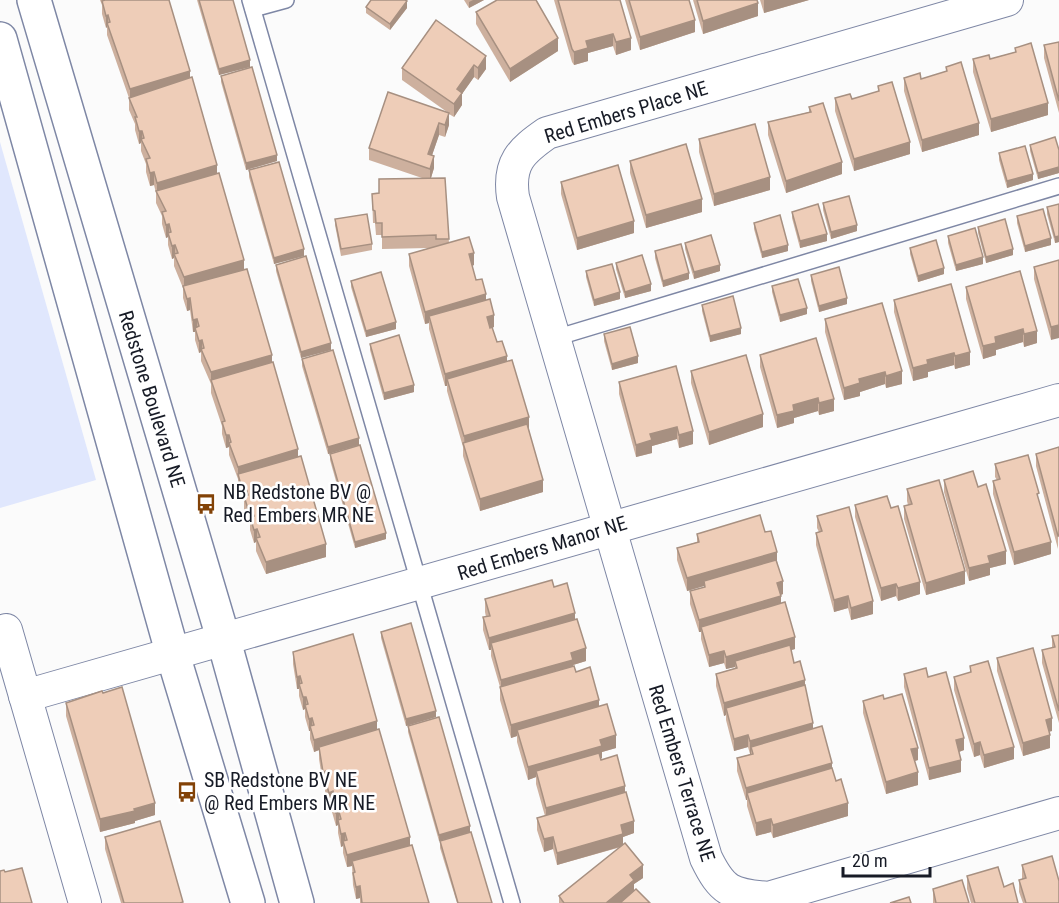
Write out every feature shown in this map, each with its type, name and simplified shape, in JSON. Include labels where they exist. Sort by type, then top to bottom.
[{"type":"street","name":"Redstone Boulevard NE","points":[[34,0],[224,641],[297,903]]},
{"type":"street","name":"Red Embers Place NE","points":[[610,527],[511,181],[516,162],[527,147],[547,133],[1007,0]]},
{"type":"street","points":[[0,39],[173,656],[248,903]]},
{"type":"street","name":"Red Embers Manor NE","points":[[25,696],[173,656],[420,585],[610,527],[1059,400]]},
{"type":"street","name":"Red Embers Terrace NE","points":[[610,527],[706,858],[718,882],[733,892],[768,898],[1059,813]]},
{"type":"street","points":[[2,624],[85,903]]},
{"type":"lane","points":[[285,0],[252,5],[512,903]]},
{"type":"lane","points":[[555,338],[1059,186]]},
{"type":"shaded area","points":[[0,142],[96,480],[0,508]]},
{"type":"building","points":[[169,0],[190,71],[130,89],[107,23],[110,22],[102,1]]},
{"type":"building","points":[[199,0],[233,0],[250,60],[219,69]]},
{"type":"building","points":[[371,0],[407,1],[390,24],[366,7]]},
{"type":"building","points":[[497,0],[536,0],[558,38],[510,69],[476,12]]},
{"type":"building","points":[[558,0],[620,0],[631,38],[616,42],[613,34],[586,41],[588,48],[574,52]]},
{"type":"building","points":[[629,0],[689,0],[695,20],[640,37]]},
{"type":"building","points":[[697,0],[757,0],[758,3],[703,21]]},
{"type":"building","points":[[436,20],[486,56],[478,68],[474,65],[457,89],[462,93],[454,104],[402,68]]},
{"type":"building","points":[[1059,42],[1059,101],[1044,45]]},
{"type":"building","points":[[1031,43],[1048,103],[991,119],[973,59],[989,55],[990,59],[1016,52],[1015,48]]},
{"type":"building","points":[[961,62],[979,123],[922,140],[904,78],[920,73],[921,79],[947,71],[946,67]]},
{"type":"building","points":[[252,67],[277,155],[246,163],[221,76]]},
{"type":"building","points":[[192,77],[217,165],[157,183],[154,172],[150,173],[146,159],[150,158],[141,139],[144,138],[142,131],[139,131],[135,117],[137,117],[129,98]]},
{"type":"building","points":[[892,82],[910,142],[854,159],[835,98],[850,94],[852,99],[879,91],[878,86]]},
{"type":"building","points":[[388,92],[449,113],[445,125],[439,123],[428,154],[434,156],[430,169],[369,148]]},
{"type":"building","points":[[823,103],[842,162],[786,181],[768,122],[811,112],[809,107]]},
{"type":"building","points":[[755,124],[770,177],[714,194],[699,139]]},
{"type":"building","points":[[1055,137],[1059,150],[1059,167],[1038,173],[1030,145]]},
{"type":"building","points":[[686,144],[702,199],[646,215],[630,161]]},
{"type":"building","points":[[1025,146],[1033,174],[1007,181],[999,153]]},
{"type":"building","points":[[279,162],[304,249],[274,258],[249,170]]},
{"type":"building","points":[[618,165],[634,221],[577,238],[561,182]]},
{"type":"building","points":[[219,173],[244,260],[184,277],[174,254],[178,253],[175,245],[172,246],[168,233],[171,232],[169,224],[166,225],[162,212],[166,211],[156,191]]},
{"type":"building","points":[[445,178],[449,239],[436,239],[436,235],[382,237],[382,223],[376,223],[372,194],[379,193],[379,179]]},
{"type":"building","points":[[849,196],[857,225],[831,232],[823,203]]},
{"type":"building","points":[[818,204],[827,234],[800,241],[792,212]]},
{"type":"building","points":[[1059,204],[1059,236],[1055,237],[1047,207]]},
{"type":"building","points":[[1043,209],[1051,238],[1025,246],[1017,216]]},
{"type":"building","points":[[367,214],[372,244],[341,249],[335,219]]},
{"type":"building","points":[[780,215],[788,245],[762,252],[754,223]]},
{"type":"building","points":[[1005,219],[1013,249],[986,257],[978,227]]},
{"type":"building","points":[[975,228],[983,257],[956,265],[948,236]]},
{"type":"building","points":[[711,235],[720,265],[694,272],[685,243]]},
{"type":"building","points":[[469,237],[474,253],[469,254],[476,280],[482,279],[486,294],[425,312],[409,254]]},
{"type":"building","points":[[936,240],[944,268],[918,276],[910,248]]},
{"type":"building","points":[[681,244],[689,273],[663,281],[655,251]]},
{"type":"building","points":[[642,255],[651,284],[625,292],[616,263]]},
{"type":"building","points":[[306,256],[331,343],[301,352],[276,265]]},
{"type":"building","points":[[1059,260],[1059,325],[1051,327],[1034,267]]},
{"type":"building","points":[[612,264],[620,292],[594,300],[586,271]]},
{"type":"building","points":[[839,267],[847,298],[819,306],[811,275]]},
{"type":"building","points":[[247,269],[272,355],[211,372],[201,349],[204,348],[202,340],[199,341],[195,328],[199,326],[197,319],[193,320],[190,298],[187,299],[183,286]]},
{"type":"building","points":[[1020,271],[1037,331],[1024,334],[1023,329],[995,337],[996,343],[983,346],[966,287]]},
{"type":"building","points":[[381,272],[396,322],[366,331],[351,281]]},
{"type":"building","points":[[798,279],[807,308],[780,315],[772,286]]},
{"type":"building","points":[[951,284],[970,352],[955,356],[954,353],[927,360],[928,364],[913,368],[894,300]]},
{"type":"building","points":[[733,296],[741,328],[710,336],[702,305]]},
{"type":"building","points":[[490,299],[494,315],[487,317],[490,328],[492,327],[497,342],[502,341],[507,356],[445,374],[429,316]]},
{"type":"building","points":[[882,303],[902,371],[886,376],[885,372],[859,379],[860,383],[844,388],[825,319]]},
{"type":"building","points":[[630,327],[638,356],[612,364],[604,334]]},
{"type":"building","points":[[399,335],[414,385],[384,393],[370,344]]},
{"type":"building","points":[[816,338],[834,399],[819,403],[818,398],[793,405],[794,411],[777,415],[760,355]]},
{"type":"building","points":[[333,350],[359,438],[328,447],[302,359]]},
{"type":"building","points":[[746,355],[763,414],[709,432],[691,371]]},
{"type":"building","points":[[512,360],[529,417],[464,436],[447,379]]},
{"type":"building","points":[[273,362],[298,449],[238,467],[229,443],[231,442],[229,435],[226,435],[222,422],[225,421],[211,380]]},
{"type":"building","points":[[676,366],[693,431],[679,435],[677,427],[650,434],[652,440],[636,445],[619,382]]},
{"type":"building","points":[[527,424],[543,480],[480,499],[463,443]]},
{"type":"building","points":[[360,445],[386,533],[355,542],[330,454]]},
{"type":"building","points":[[1059,447],[1059,536],[1058,536],[1036,454]]},
{"type":"building","points":[[1028,455],[1051,542],[1014,552],[993,481],[1000,479],[995,464]]},
{"type":"building","points":[[301,456],[326,544],[266,562],[256,538],[260,537],[257,529],[254,530],[250,517],[254,516],[251,508],[248,509],[244,496],[248,495],[246,488],[242,489],[238,474]]},
{"type":"building","points":[[973,471],[978,487],[986,484],[1006,551],[988,556],[990,563],[969,568],[944,480]]},
{"type":"building","points":[[939,480],[965,571],[926,583],[904,506],[912,504],[907,489]]},
{"type":"building","points":[[887,496],[891,508],[898,506],[920,582],[898,588],[896,584],[881,588],[855,505]]},
{"type":"building","points":[[849,507],[873,601],[851,608],[848,596],[834,600],[816,533],[822,531],[817,516]]},
{"type":"building","points":[[760,515],[765,532],[771,531],[777,552],[687,578],[677,548],[699,542],[697,534]]},
{"type":"building","points":[[776,560],[783,581],[777,583],[781,596],[699,620],[690,591],[705,587],[704,581]]},
{"type":"building","points":[[552,580],[554,587],[567,583],[575,613],[489,638],[483,617],[490,616],[485,599]]},
{"type":"building","points":[[785,602],[795,637],[726,657],[724,651],[709,655],[701,627]]},
{"type":"building","points":[[577,619],[586,648],[571,653],[573,660],[501,680],[491,643]]},
{"type":"building","points":[[411,623],[436,711],[406,719],[381,632]]},
{"type":"building","points":[[353,634],[377,721],[314,740],[310,726],[314,725],[312,718],[309,719],[305,705],[308,704],[299,684],[302,683],[300,676],[297,677],[293,652]]},
{"type":"building","points":[[1059,635],[1059,711],[1042,650],[1055,647],[1052,636]]},
{"type":"building","points":[[790,645],[794,663],[800,661],[805,680],[724,703],[716,674],[737,668],[735,661]]},
{"type":"building","points":[[1033,648],[1052,718],[1046,720],[1050,735],[1023,743],[997,658]]},
{"type":"building","points":[[988,661],[1014,747],[984,755],[980,742],[974,744],[954,677],[971,672],[970,666]]},
{"type":"building","points":[[574,666],[576,672],[590,667],[599,700],[511,725],[500,687]]},
{"type":"building","points":[[926,668],[928,677],[946,672],[964,738],[956,740],[961,760],[929,768],[904,674]]},
{"type":"building","points":[[805,685],[813,723],[750,741],[748,735],[734,739],[726,708]]},
{"type":"building","points":[[122,687],[155,803],[134,809],[135,811],[100,819],[66,703]]},
{"type":"building","points":[[902,694],[918,748],[911,749],[918,772],[886,782],[863,701],[883,695],[884,699]]},
{"type":"building","points":[[607,704],[616,735],[600,740],[602,746],[528,767],[517,730]]},
{"type":"building","points":[[439,717],[470,826],[439,835],[408,726]]},
{"type":"building","points":[[822,726],[832,763],[746,788],[737,758],[753,754],[751,747]]},
{"type":"building","points":[[379,729],[410,837],[347,855],[343,841],[347,840],[345,833],[341,834],[338,820],[341,819],[339,812],[336,813],[332,800],[335,799],[333,791],[329,793],[325,779],[328,778],[326,771],[323,772],[319,747]]},
{"type":"building","points":[[599,753],[601,760],[617,755],[625,786],[546,808],[536,771]]},
{"type":"building","points":[[832,768],[836,781],[841,779],[848,803],[773,825],[771,819],[756,823],[747,793]]},
{"type":"building","points":[[626,792],[634,821],[621,825],[623,834],[557,853],[553,837],[544,839],[537,818]]},
{"type":"building","points":[[160,821],[183,902],[124,903],[105,837]]},
{"type":"building","points":[[471,832],[492,903],[458,903],[440,841]]},
{"type":"building","points":[[625,843],[643,865],[630,875],[634,880],[606,903],[564,903],[559,896]]},
{"type":"building","points":[[412,845],[429,903],[362,903],[360,886],[356,887],[352,861]]},
{"type":"building","points":[[1052,856],[1059,881],[1059,903],[1026,903],[1019,880],[1026,878],[1022,865]]},
{"type":"building","points":[[998,867],[1004,887],[1013,883],[1018,903],[975,903],[967,876]]},
{"type":"building","points":[[22,868],[32,903],[0,903],[0,871]]},
{"type":"building","points":[[962,880],[969,903],[936,903],[933,889]]},
{"type":"building","points":[[636,889],[650,903],[620,903]]},
{"type":"building","points":[[909,897],[911,903],[890,903]]},
{"type":"place","name":"NB Redstone BV @ Red Embers MR NE","points":[[206,504]]},
{"type":"place","name":"SB Redstone BV NE @ Red Embers MR NE","points":[[187,792]]}]
